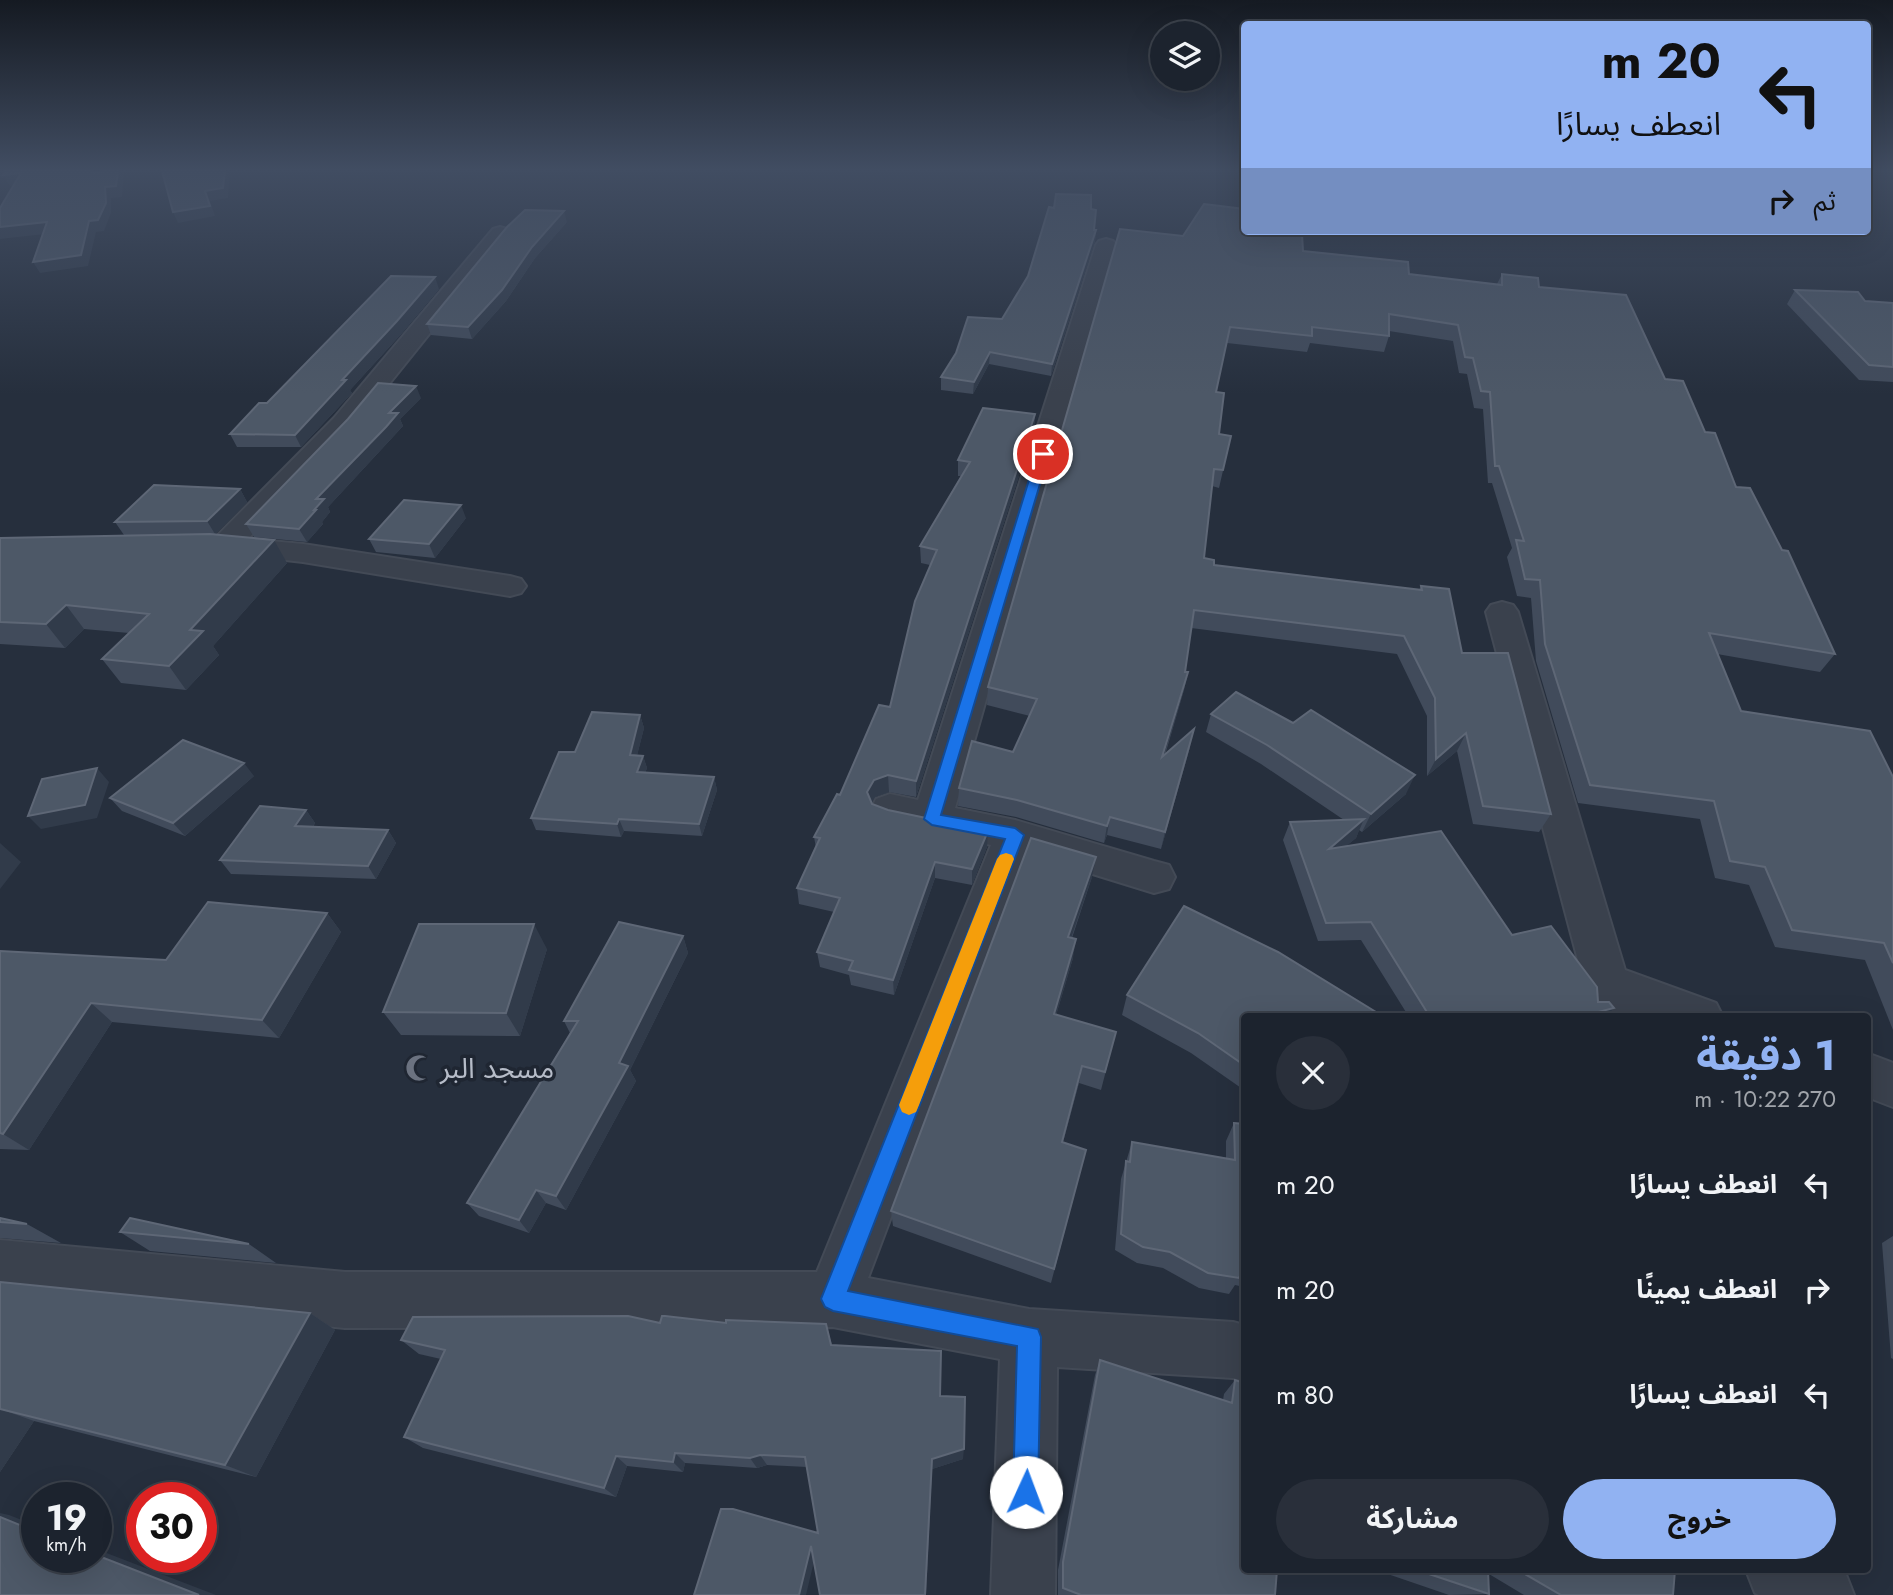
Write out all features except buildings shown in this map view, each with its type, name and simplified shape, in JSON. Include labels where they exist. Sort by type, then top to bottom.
[{"type":"street","points":[[490,245],[343,424],[211,546],[303,553],[510,586]]},
{"type":"street","points":[[932,819],[1106,245]]},
{"type":"street","points":[[1502,612],[1607,1000],[1678,1013]]},
{"type":"street","points":[[890,809],[1015,835],[1154,877]]},
{"type":"street","points":[[833,1299],[1015,835]]},
{"type":"street","points":[[1871,1077],[1893,1084]]},
{"type":"street","points":[[0,1267],[345,1300],[833,1299],[1029,1337],[1241,1352]]},
{"type":"street","points":[[1023,1595],[1029,1337]]},
{"type":"street","points":[[1783,1573],[1822,1595]]},
{"type":"slow traffic","points":[[909,1105],[1006,859]]},
{"type":"place","name":"مسجد البر","points":[[419,1068]]},
{"type":"route","points":[[1026,1492],[1029,1337],[833,1299],[1015,835],[932,819],[1043,454]]}]
